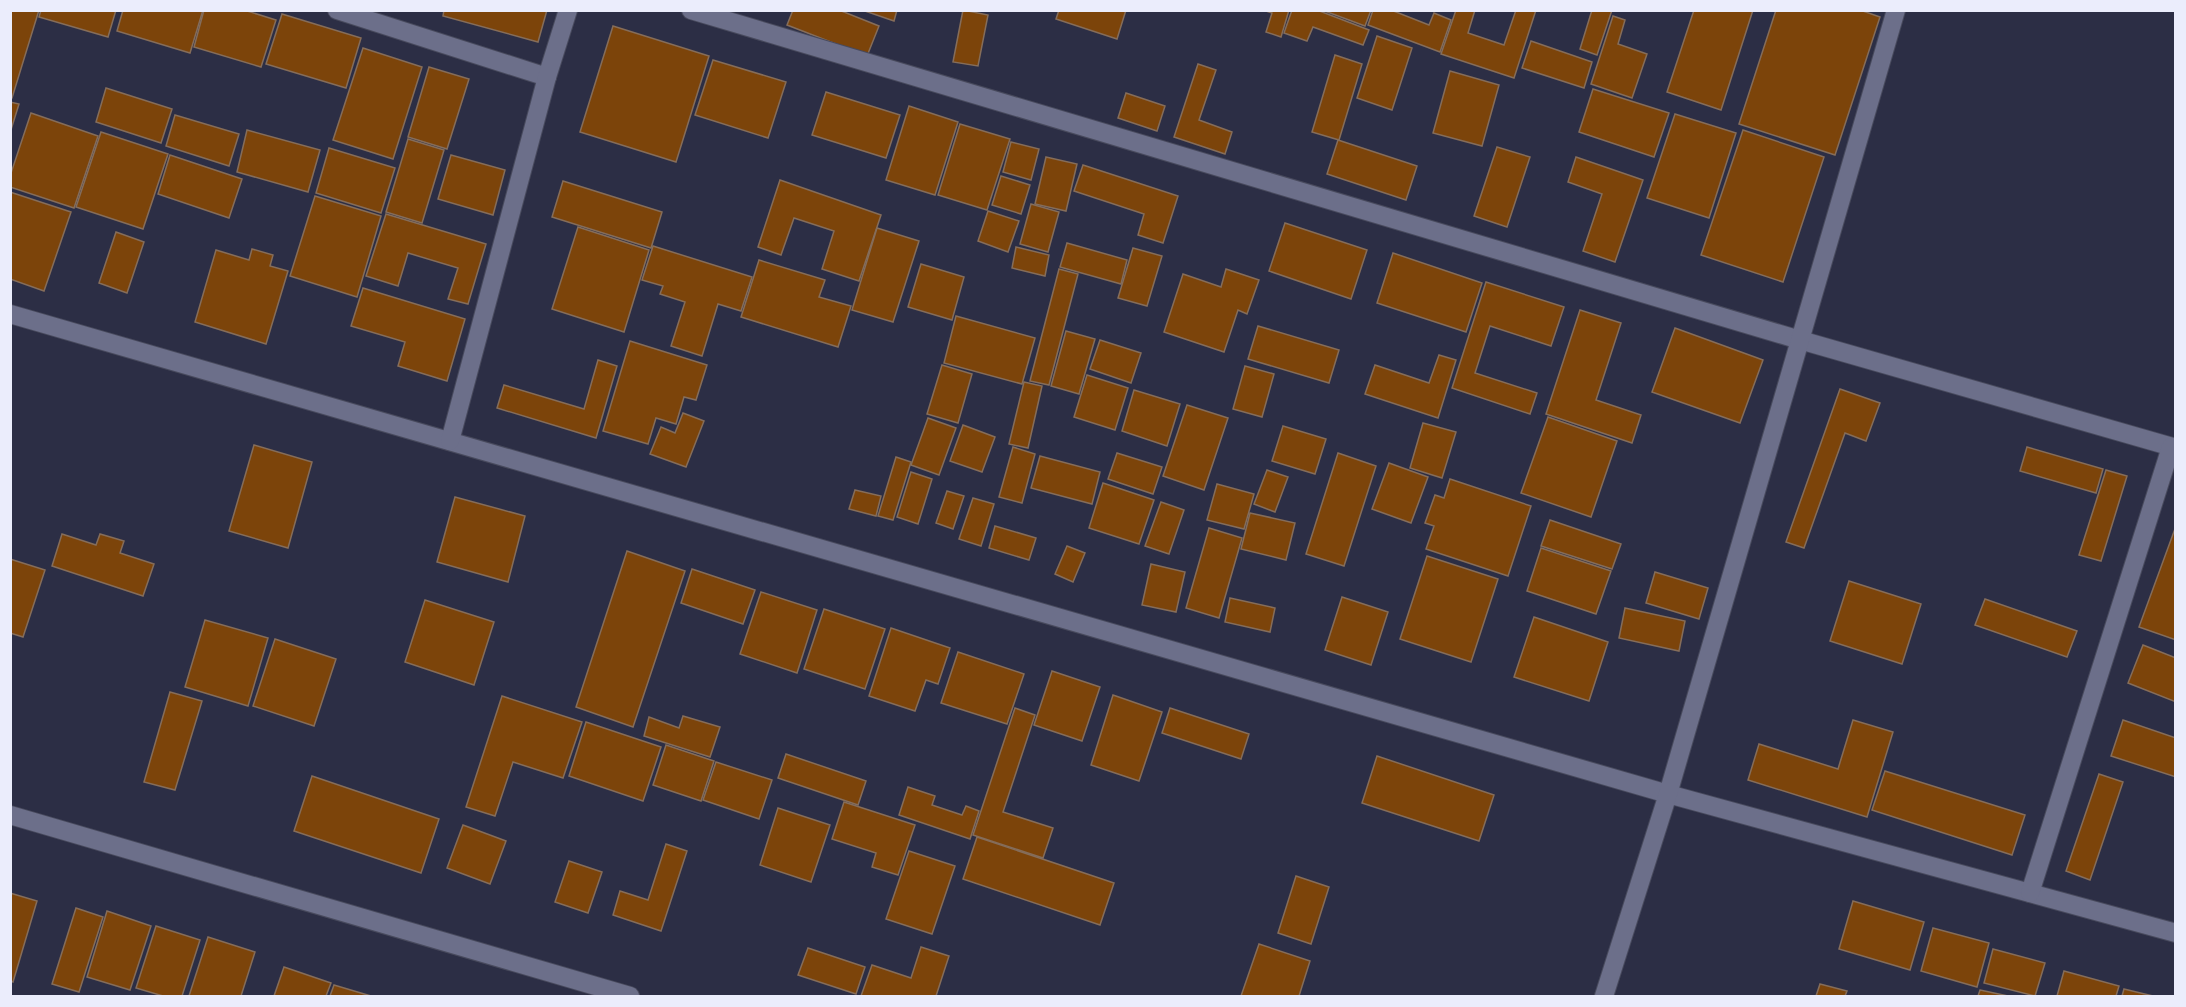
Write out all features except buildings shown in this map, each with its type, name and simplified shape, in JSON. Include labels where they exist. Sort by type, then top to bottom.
[{"type":"street","points":[[338,10],[547,77]]},
{"type":"street","points":[[450,441],[547,77],[568,10]]},
{"type":"street","points":[[691,10],[1800,340],[2173,448],[2030,893]]},
{"type":"street","points":[[1604,996],[1668,794],[1896,10]]},
{"type":"street","points":[[10,314],[1668,794],[2175,933]]},
{"type":"street","points":[[10,815],[630,996]]}]
